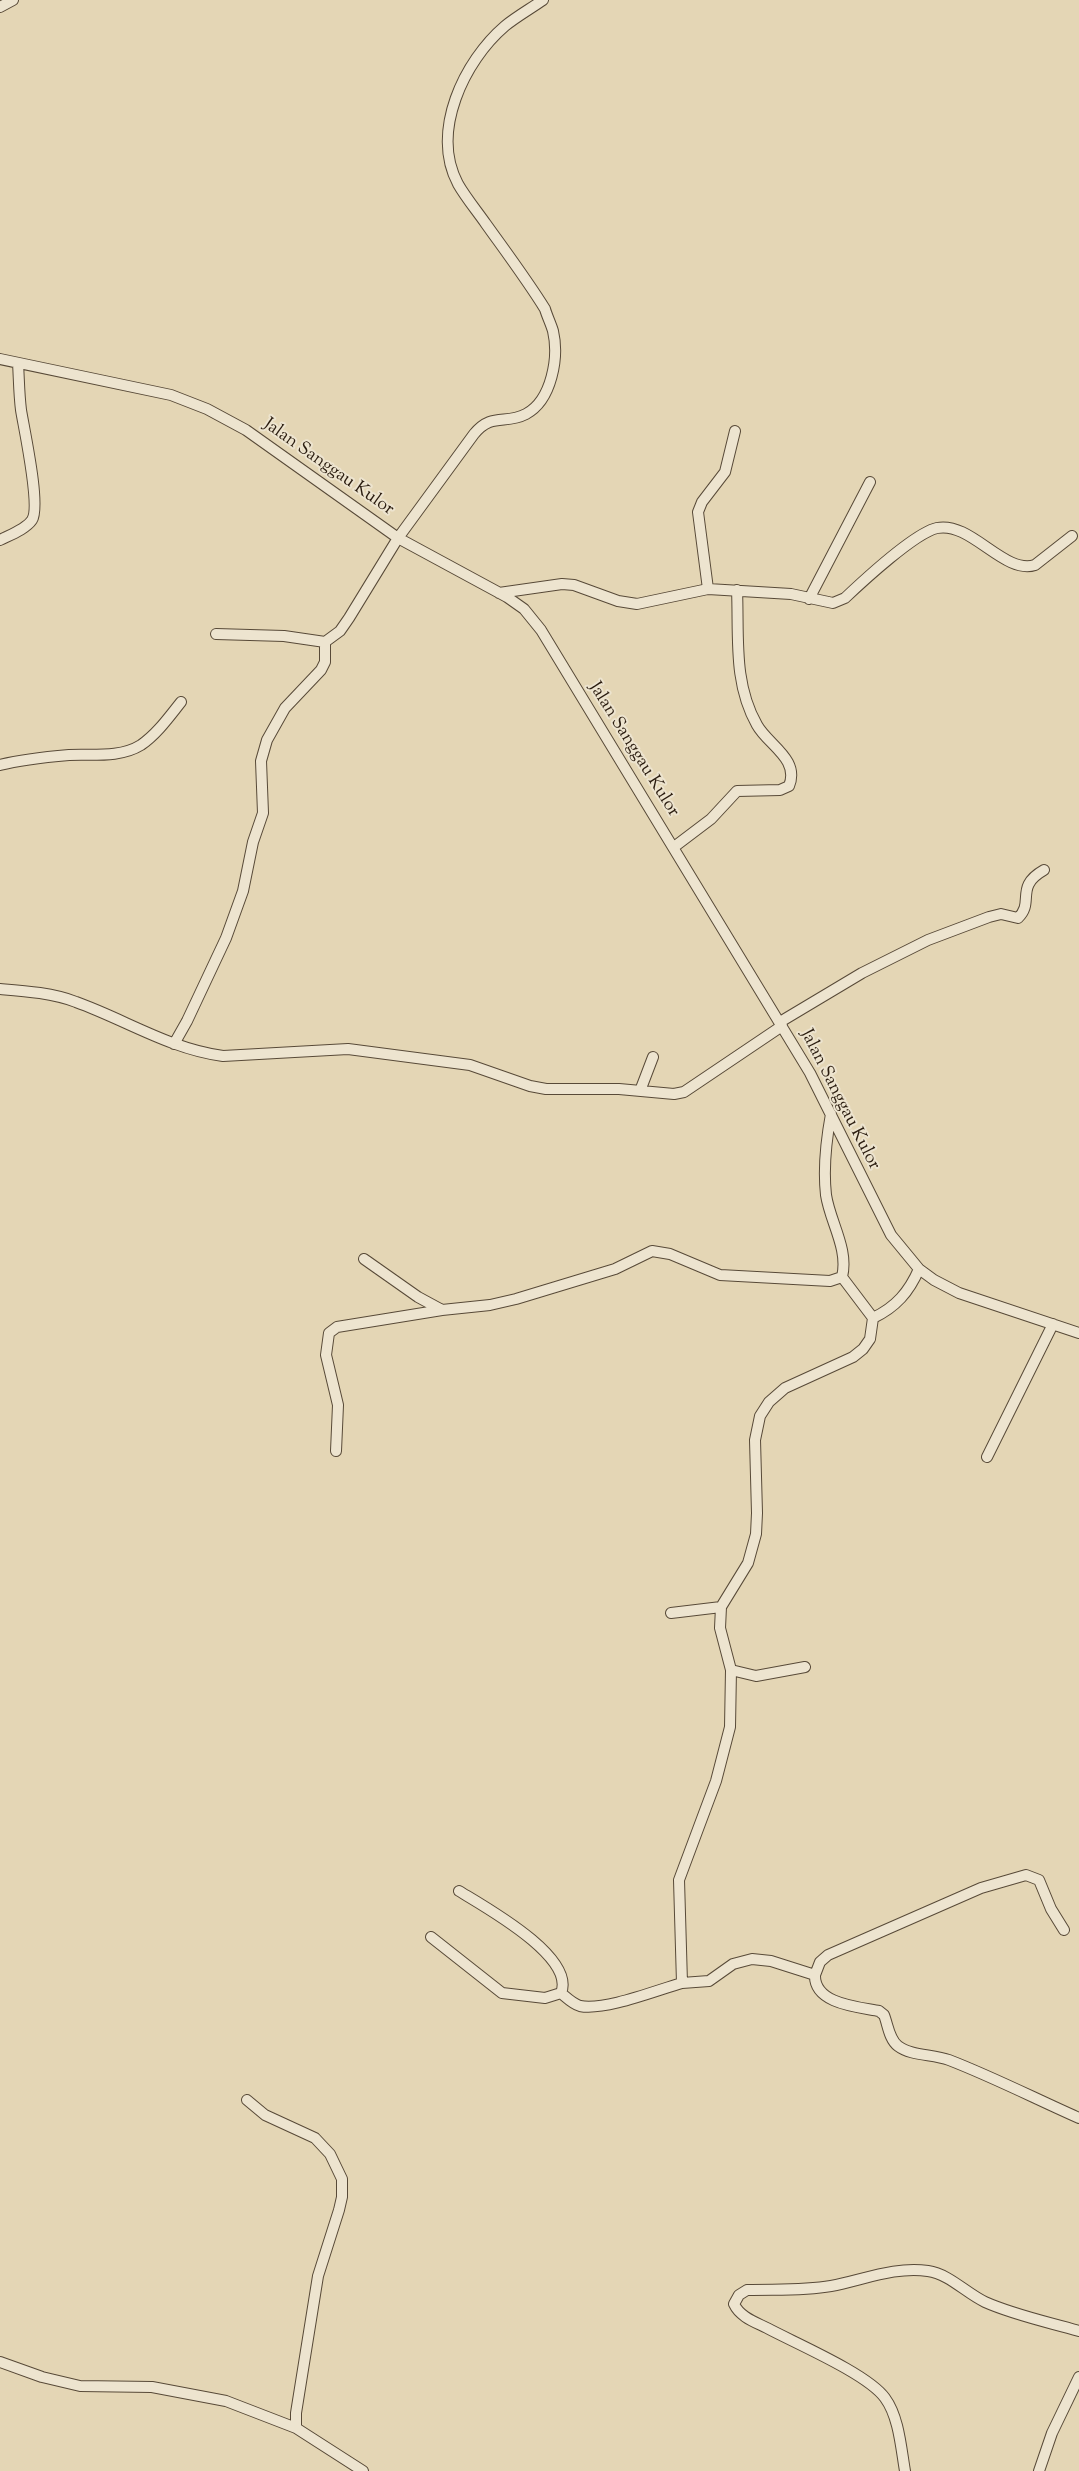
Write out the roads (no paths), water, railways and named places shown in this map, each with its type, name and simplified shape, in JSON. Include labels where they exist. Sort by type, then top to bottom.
[{"type":"street","points":[[0,7],[13,0]]},
{"type":"street","points":[[216,634],[284,636],[325,642],[340,631],[355,610],[398,538],[482,424],[494,419],[516,418],[526,414],[534,408],[546,391],[553,370],[553,331],[545,309],[458,184],[450,159],[448,140],[450,120],[463,83],[479,55],[505,27],[542,0]]},
{"type":"street","name":"Jalan Sanggau Kulor","points":[[0,359],[163,393],[207,409],[246,430],[398,538],[499,593],[524,609],[541,630],[810,1073],[891,1235],[920,1269],[934,1280],[959,1293],[1079,1332]]},
{"type":"street","points":[[0,540],[27,525],[35,512],[32,477],[20,402],[18,364]]},
{"type":"street","points":[[708,589],[698,512],[702,502],[725,472],[735,430]]},
{"type":"street","points":[[809,599],[870,482]]},
{"type":"street","points":[[499,593],[562,584],[574,585],[618,601],[637,604],[708,589],[791,594],[833,603],[845,598],[889,559],[913,541],[937,528],[952,529],[970,537],[1018,566],[1028,568],[1035,565],[1072,536]]},
{"type":"street","points":[[674,847],[711,819],[737,791],[780,790],[789,786],[792,778],[791,768],[782,753],[758,726],[741,684],[738,665],[737,590]]},
{"type":"street","points":[[174,1044],[187,1021],[226,938],[244,891],[253,842],[263,813],[262,761],[267,740],[285,708],[321,670],[325,662],[325,642]]},
{"type":"street","points":[[0,765],[20,760],[58,756],[122,753],[140,745],[155,733],[181,702]]},
{"type":"street","points":[[0,989],[73,1001],[174,1044],[204,1054],[223,1056],[339,1049],[366,1050],[470,1065],[524,1084],[546,1089],[619,1088],[674,1094],[684,1092],[781,1024],[862,974],[936,936],[1001,914],[1018,918],[1025,906],[1026,886],[1033,876],[1044,870]]},
{"type":"street","points":[[640,1091],[653,1057]]},
{"type":"street","points":[[682,1983],[679,1880],[727,1747],[732,1703],[731,1670],[720,1628],[721,1607],[748,1563],[756,1534],[755,1440],[760,1416],[769,1402],[785,1388],[853,1357],[870,1340],[873,1318],[842,1277],[843,1260],[826,1196],[825,1148],[831,1114]]},
{"type":"street","points":[[336,1451],[338,1405],[326,1356],[329,1333],[336,1327],[516,1299],[615,1269],[652,1251],[670,1254],[720,1276],[830,1281],[842,1277]]},
{"type":"street","points":[[364,1259],[418,1297],[442,1310]]},
{"type":"street","points":[[873,1318],[891,1309],[907,1292],[920,1269]]},
{"type":"street","points":[[987,1457],[1053,1324]]},
{"type":"street","points":[[672,1613],[721,1607]]},
{"type":"street","points":[[731,1670],[756,1676],[805,1667]]},
{"type":"street","points":[[1064,1930],[1051,1909],[1039,1880],[1026,1875],[969,1893],[828,1955],[820,1962],[815,1975],[815,1982],[824,1995],[838,2002],[878,2011],[884,2015],[890,2033],[896,2044],[902,2049],[943,2058],[970,2068],[1079,2118]]},
{"type":"street","points":[[459,1891],[498,1915],[551,1957],[560,1969],[563,1980],[561,1993]]},
{"type":"street","points":[[431,1937],[502,1993],[546,1998],[561,1993]]},
{"type":"street","points":[[561,1993],[570,2001],[580,2006],[596,2006],[682,1983],[710,1981],[733,1964],[752,1959],[771,1961],[815,1975]]},
{"type":"street","points":[[247,2100],[265,2115],[316,2138],[330,2154],[342,2178],[342,2198],[318,2276],[296,2413],[296,2428]]},
{"type":"street","points":[[905,2471],[891,2410],[885,2398],[876,2388],[815,2352],[750,2320],[737,2311],[734,2304],[739,2295],[748,2290],[809,2289],[874,2275],[908,2270],[928,2270],[944,2277],[982,2301],[999,2308],[1079,2331]]},
{"type":"street","points":[[0,2362],[42,2377],[80,2386],[152,2387],[212,2398],[250,2409],[296,2428],[363,2471]]},
{"type":"street","points":[[1039,2471],[1052,2433],[1079,2377]]}]
